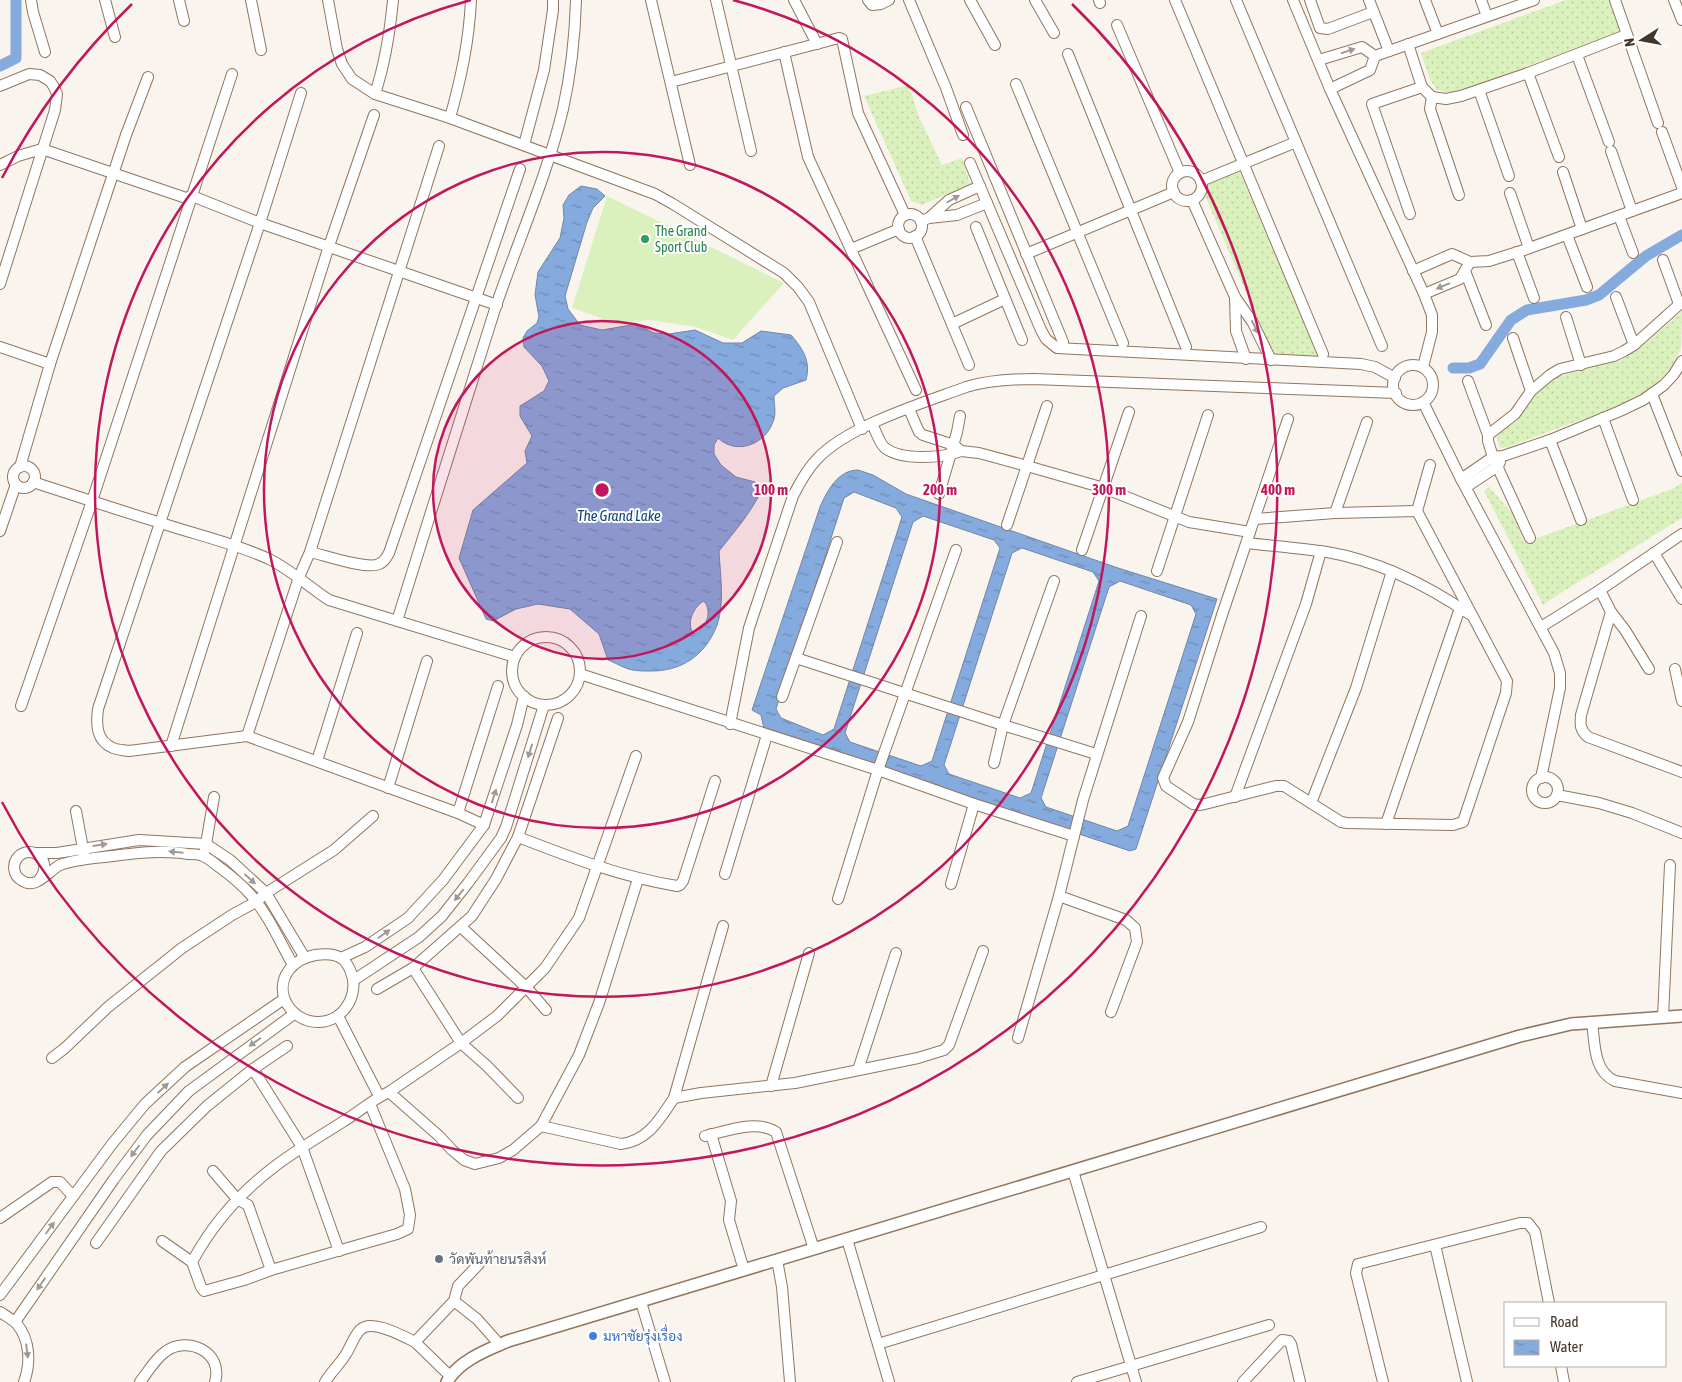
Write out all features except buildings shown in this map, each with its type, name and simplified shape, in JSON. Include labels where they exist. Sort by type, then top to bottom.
[{"type":"street","points":[[31,0],[45,52]]},
{"type":"street","points":[[105,0],[115,37]]},
{"type":"street","points":[[179,0],[184,21]]},
{"type":"street","points":[[251,0],[261,50]]},
{"type":"street","points":[[328,0],[337,49],[342,64],[352,79],[375,94],[450,118],[655,194],[784,273],[809,302],[862,429]]},
{"type":"street","points":[[375,94],[389,36],[393,0]]},
{"type":"street","points":[[450,118],[463,68],[470,29],[472,0]]},
{"type":"street","points":[[524,146],[544,70],[553,0]]},
{"type":"street","points":[[396,621],[497,305],[549,156],[563,109],[576,26],[576,0]]},
{"type":"street","points":[[651,0],[690,165]]},
{"type":"street","points":[[716,0],[751,151]]},
{"type":"street","points":[[794,0],[816,44]]},
{"type":"street","points":[[868,0],[872,5],[881,4],[889,0]]},
{"type":"street","points":[[909,0],[946,88],[962,135]]},
{"type":"street","points":[[970,0],[995,45]]},
{"type":"street","points":[[1035,0],[1054,33]]},
{"type":"street","points":[[1175,0],[1323,354]]},
{"type":"street","points":[[1236,0],[1382,346]]},
{"type":"street","points":[[1293,0],[1330,89],[1432,315],[1432,332],[1423,368]]},
{"type":"street","points":[[1310,0],[1320,28],[1328,29],[1373,12]]},
{"type":"street","points":[[1369,0],[1389,51]]},
{"type":"street","points":[[1425,0],[1438,34]]},
{"type":"street","points":[[1481,0],[1487,16]]},
{"type":"street","points":[[1375,56],[1534,0]]},
{"type":"street","points":[[1615,0],[1682,187]]},
{"type":"street","points":[[1674,0],[1682,20]]},
{"type":"street","points":[[1117,25],[1180,173]]},
{"type":"street","points":[[1408,44],[1422,87],[1432,97],[1446,99],[1528,73],[1626,35]]},
{"type":"street","points":[[671,82],[839,38],[843,41],[858,113],[905,215]]},
{"type":"street","points":[[1319,60],[1362,47],[1375,56]]},
{"type":"street","points":[[784,52],[807,153],[916,390]]},
{"type":"street","points":[[1068,54],[1186,347]]},
{"type":"street","points":[[1577,54],[1632,211]]},
{"type":"street","points":[[1330,89],[1370,70],[1375,56]]},
{"type":"street","points":[[1528,73],[1559,157]]},
{"type":"street","points":[[0,86],[29,74],[40,75],[50,80],[57,94],[55,110],[0,282]]},
{"type":"street","points":[[20,706],[92,501],[232,74]]},
{"type":"street","points":[[20,467],[50,364],[148,77]]},
{"type":"street","points":[[1016,84],[1123,343]]},
{"type":"street","points":[[1410,214],[1372,104],[1422,87]]},
{"type":"street","points":[[1478,90],[1509,176]]},
{"type":"street","points":[[301,93],[260,223],[98,709],[96,725],[102,739],[112,748],[129,751],[247,736],[458,813],[484,825]]},
{"type":"street","points":[[1432,97],[1430,109],[1459,195]]},
{"type":"street","points":[[966,108],[1063,342]]},
{"type":"street","points":[[170,746],[329,246],[374,115]]},
{"type":"street","points":[[1201,181],[1296,142]]},
{"type":"street","points":[[247,736],[299,577],[310,552],[440,146]]},
{"type":"street","points":[[0,165],[18,156],[42,149],[186,198],[192,196],[260,223],[497,305]]},
{"type":"street","points":[[970,163],[1041,330],[1051,345],[1057,348],[1068,349],[1361,364],[1375,367],[1395,378]]},
{"type":"street","points":[[310,552],[359,564],[378,565],[385,560],[389,553],[520,169]]},
{"type":"street","points":[[1185,171],[1195,173],[1201,181],[1202,190],[1196,198],[1183,200],[1174,192],[1174,180],[1180,173],[1185,171]]},
{"type":"street","points":[[1563,172],[1582,229]]},
{"type":"street","points":[[980,186],[949,200],[925,220],[915,236],[906,237],[899,229],[899,221],[905,215],[912,214],[925,220],[957,215],[987,203]]},
{"type":"street","points":[[1026,254],[1174,192]]},
{"type":"street","points":[[1510,193],[1529,248]]},
{"type":"street","points":[[1424,294],[1460,279],[1468,266],[1529,248],[1682,193]]},
{"type":"street","points":[[1192,200],[1234,297],[1253,323],[1271,360]]},
{"type":"street","points":[[1619,216],[1632,253]]},
{"type":"street","points":[[976,227],[1022,340]]},
{"type":"street","points":[[851,249],[899,229]]},
{"type":"street","points":[[1567,235],[1586,287]]},
{"type":"street","points":[[915,236],[970,365]]},
{"type":"street","points":[[1517,252],[1534,298]]},
{"type":"street","points":[[1413,271],[1452,254],[1468,266],[1486,325]]},
{"type":"street","points":[[1488,435],[1515,414],[1531,391],[1550,375],[1560,369],[1614,356],[1634,345],[1681,303],[1663,260]]},
{"type":"street","points":[[1234,297],[1236,331],[1246,359]]},
{"type":"street","points":[[1616,297],[1634,345]]},
{"type":"street","points":[[952,324],[1005,299]]},
{"type":"street","points":[[1566,317],[1582,364]]},
{"type":"street","points":[[1513,338],[1531,391]]},
{"type":"street","points":[[0,347],[50,364]]},
{"type":"street","points":[[1464,483],[1498,460],[1643,400],[1664,385],[1682,361]]},
{"type":"street","points":[[1415,365],[1423,368],[1431,376],[1433,388],[1431,394],[1417,405],[1404,402],[1394,388],[1395,378],[1407,366],[1415,365]]},
{"type":"street","points":[[730,724],[749,628],[793,496],[803,477],[818,458],[842,440],[872,424],[966,387],[981,382],[1005,379],[1396,393]]},
{"type":"street","points":[[1468,381],[1488,435],[1488,441],[1498,460],[1530,538]]},
{"type":"street","points":[[1652,394],[1682,471]]},
{"type":"street","points":[[1423,402],[1541,627],[1559,666],[1560,688],[1541,778],[1533,786],[1532,790],[1534,797],[1544,803],[1552,801],[1557,795],[1557,786],[1554,781],[1541,778]]},
{"type":"street","points":[[1007,524],[1047,406]]},
{"type":"street","points":[[909,409],[919,432],[958,448],[1104,488],[1189,522],[1250,532]]},
{"type":"street","points":[[1082,550],[1129,412]]},
{"type":"street","points":[[1158,571],[1208,415]]},
{"type":"street","points":[[939,494],[950,456],[958,448],[960,416]]},
{"type":"street","points":[[1603,418],[1633,500]]},
{"type":"street","points":[[1288,419],[1188,722],[1163,778],[1166,786],[1193,804],[1205,804],[1276,786],[1289,789],[1341,822],[1453,825],[1463,822],[1508,687],[1505,676],[1417,511],[1430,465]]},
{"type":"street","points":[[1335,514],[1367,422]]},
{"type":"street","points":[[872,424],[883,446],[895,454],[914,457],[950,456]]},
{"type":"street","points":[[1550,440],[1581,520]]},
{"type":"street","points":[[25,466],[34,472],[34,482],[25,488],[20,488],[13,480],[13,474],[20,467],[25,466]]},
{"type":"street","points":[[34,482],[235,545],[270,560],[299,577],[329,600],[515,657]]},
{"type":"street","points":[[0,531],[16,484]]},
{"type":"street","points":[[1255,519],[1417,511]]},
{"type":"street","points":[[1541,627],[1600,590],[1682,534]]},
{"type":"street","points":[[782,697],[837,542]]},
{"type":"street","points":[[1246,543],[1321,551],[1355,559],[1392,571],[1425,586],[1472,615]]},
{"type":"street","points":[[838,899],[878,769],[956,550]]},
{"type":"street","points":[[1235,797],[1306,604],[1321,551]]},
{"type":"street","points":[[1654,554],[1682,599]]},
{"type":"street","points":[[1311,803],[1356,688],[1392,571]]},
{"type":"street","points":[[994,763],[1003,725],[1054,580]]},
{"type":"street","points":[[1600,590],[1611,612],[1648,669]]},
{"type":"street","points":[[1386,824],[1460,608]]},
{"type":"street","points":[[1611,612],[1580,715],[1580,725],[1583,732],[1588,736],[1682,772]]},
{"type":"street","points":[[1018,1038],[1059,896],[1096,754],[1141,616]]},
{"type":"street","points":[[317,761],[357,632]]},
{"type":"street","points":[[543,637],[554,638],[564,642],[578,659],[580,674],[574,691],[565,699],[555,704],[544,705],[533,702],[524,696],[517,687],[513,676],[515,657],[524,646],[533,640],[543,637]]},
{"type":"street","points":[[796,658],[1096,754]]},
{"type":"street","points":[[388,788],[427,661]]},
{"type":"street","points":[[1675,669],[1682,701]]},
{"type":"street","points":[[580,674],[730,724],[878,769],[974,804],[1074,835]]},
{"type":"street","points":[[458,813],[498,686]]},
{"type":"street","points":[[341,958],[349,968],[354,980],[354,993],[348,1006],[338,1016],[318,1022],[308,1021],[294,1014],[288,1008],[284,999],[284,980],[293,965],[305,958],[323,954],[341,958],[365,947],[408,918],[444,880],[484,825],[517,725],[524,696]]},
{"type":"street","points":[[354,980],[419,936],[442,916],[501,838],[544,705]]},
{"type":"street","points":[[377,988],[413,968],[461,928],[472,916],[496,880],[518,837],[558,718]]},
{"type":"street","points":[[725,874],[767,735]]},
{"type":"street","points":[[192,1262],[201,1246],[238,1199],[274,1166],[461,1043],[497,1016],[545,968],[579,918],[636,756]]},
{"type":"street","points":[[518,837],[598,867],[638,878],[676,886],[680,885],[683,881],[715,781]]},
{"type":"street","points":[[1557,795],[1599,803],[1682,832]]},
{"type":"street","points":[[203,856],[214,797]]},
{"type":"street","points":[[951,884],[974,804]]},
{"type":"street","points":[[76,811],[85,860]]},
{"type":"street","points":[[52,1058],[108,1007],[182,948],[334,850],[373,816]]},
{"type":"street","points":[[293,965],[256,902],[240,884],[203,856],[157,851],[85,860],[60,866],[38,881],[30,884],[23,882],[17,877],[14,869],[15,861],[20,855],[27,852],[57,853],[140,840],[206,844],[230,860],[266,893],[305,958]]},
{"type":"street","points":[[35,853],[42,858],[45,866],[44,874],[38,881]]},
{"type":"street","points":[[1663,1017],[1670,865]]},
{"type":"street","points":[[338,1016],[384,1094],[439,1136],[464,1160],[474,1164],[499,1158],[513,1150],[541,1126],[579,1055],[599,1003],[638,878]]},
{"type":"street","points":[[1059,896],[1126,920],[1135,928],[1136,942],[1111,1012]]},
{"type":"street","points":[[541,1126],[622,1144],[632,1143],[641,1139],[659,1121],[674,1098],[723,926]]},
{"type":"street","points":[[461,928],[526,988],[546,1010]]},
{"type":"street","points":[[674,1098],[701,1093],[795,1083],[918,1058],[944,1050],[950,1045],[983,950]]},
{"type":"street","points":[[771,1086],[809,953]]},
{"type":"street","points":[[858,1070],[896,953]]},
{"type":"street","points":[[413,968],[461,1043],[487,1066],[518,1098]]},
{"type":"street","points":[[0,1295],[112,1144],[145,1104],[185,1067],[284,999]]},
{"type":"street","points":[[15,1322],[114,1179],[147,1135],[189,1091],[294,1014]]},
{"type":"street","points":[[324,1382],[345,1355],[359,1330],[363,1327],[387,1329],[415,1342],[449,1379],[463,1365],[485,1351],[500,1345],[1529,1033],[1571,1024],[1682,1016]]},
{"type":"street","points":[[1592,1022],[1596,1058],[1607,1077],[1615,1081],[1682,1093]]},
{"type":"street","points":[[96,1243],[161,1151],[207,1106],[253,1069],[287,1046]]},
{"type":"street","points":[[253,1069],[302,1147],[339,1252]]},
{"type":"street","points":[[162,1241],[192,1262],[204,1291],[271,1270],[339,1252],[408,1229],[410,1215],[405,1189],[370,1104]]},
{"type":"street","points":[[744,1270],[729,1220],[731,1201],[708,1135],[745,1126],[770,1128],[776,1132],[814,1249]]},
{"type":"street","points":[[213,1170],[238,1199],[248,1205],[271,1270]]},
{"type":"street","points":[[1073,1171],[1136,1382]]},
{"type":"street","points":[[0,1218],[52,1182],[60,1182],[73,1196]]},
{"type":"street","points":[[1383,1382],[1356,1269],[1358,1264],[1520,1223],[1528,1223],[1535,1232],[1549,1302]]},
{"type":"street","points":[[878,1344],[1261,1227]]},
{"type":"street","points":[[846,1239],[889,1382]]},
{"type":"street","points":[[1435,1244],[1467,1382]]},
{"type":"street","points":[[777,1260],[782,1287],[790,1382]]},
{"type":"street","points":[[415,1342],[454,1301],[458,1286],[478,1264]]},
{"type":"street","points":[[454,1301],[477,1320],[500,1345]]},
{"type":"street","points":[[641,1302],[665,1382]]},
{"type":"street","points":[[0,1312],[15,1322],[22,1331],[28,1348],[28,1371],[24,1382]]},
{"type":"street","points":[[1077,1382],[1269,1326]]},
{"type":"street","points":[[1243,1382],[1282,1340],[1290,1341],[1300,1382]]},
{"type":"street","points":[[140,1382],[163,1352],[172,1348],[192,1346],[202,1348],[216,1365],[216,1382]]},
{"type":"street","points":[[1561,1367],[1564,1382]]},
{"type":"green space","points":[[1566,0],[1609,0],[1620,31],[1465,90],[1447,92],[1437,90],[1430,80],[1421,53]]},
{"type":"green space","points":[[909,85],[919,117],[942,165],[962,158],[970,184],[922,205],[911,201],[864,96]]},
{"type":"green space","points":[[1239,170],[1319,357],[1273,356],[1204,193],[1209,183]]},
{"type":"green space","name":"The Grand Sport Club","points":[[607,196],[784,283],[733,340],[696,327],[648,320],[618,324],[572,308]]},
{"type":"green space","points":[[1682,312],[1681,349],[1673,365],[1651,390],[1629,402],[1508,447],[1500,448],[1497,441],[1498,433],[1516,422],[1539,391],[1556,377],[1619,361],[1643,345]]},
{"type":"green space","points":[[1682,483],[1682,518],[1543,605],[1484,491],[1489,487],[1513,514],[1524,543],[1672,489]]},
{"type":"water","name":"The Grand Lake","points":[[581,186],[597,189],[605,196],[593,208],[587,222],[565,296],[568,309],[580,325],[602,330],[637,324],[654,333],[669,334],[695,330],[723,343],[742,343],[761,331],[791,335],[799,345],[807,361],[806,380],[783,388],[774,396],[774,419],[765,435],[750,445],[734,446],[718,438],[714,445],[714,454],[721,465],[736,477],[755,482],[761,491],[747,515],[719,551],[721,608],[712,636],[691,660],[682,665],[661,671],[635,670],[608,660],[599,634],[570,609],[538,604],[516,609],[493,621],[486,619],[459,558],[473,510],[527,463],[525,451],[532,436],[520,416],[520,406],[544,391],[549,381],[542,366],[524,347],[523,338],[527,331],[537,323],[539,317],[535,295],[538,272],[560,238],[564,218],[563,205],[569,195]],"holes":[[[704,601],[707,605],[707,620],[702,628],[694,634],[690,625],[694,611]]]},
{"type":"water","points":[[858,470],[873,475],[906,494],[1118,568],[1217,599],[1136,849],[1130,851],[764,729],[761,715],[752,710],[820,507],[834,482],[851,471]],"holes":[[[854,492],[896,508],[902,517],[834,729],[823,735],[781,718],[776,709],[844,498]],[[923,516],[994,540],[1000,548],[932,761],[921,766],[850,742],[845,733],[913,522]],[[1022,548],[1093,572],[1099,581],[1031,793],[1020,798],[949,774],[944,765],[1012,553]],[[1120,581],[1191,605],[1196,614],[1128,826],[1117,831],[1046,807],[1041,798],[1109,587]]]},
{"type":"waterway","points":[[0,66],[16,58],[16,0]]},
{"type":"waterway","points":[[1453,368],[1469,368],[1480,364],[1511,320],[1527,310],[1586,300],[1599,295],[1646,256],[1682,235]]},
{"type":"place","name":"The Grand Sport Club","points":[[645,239]]},
{"type":"place","name":"วัดพันท้ายนรสิงห์","points":[[439,1259]]},
{"type":"place","name":"มหาชัยรุ่งเรื่อง","points":[[593,1336]]}]
